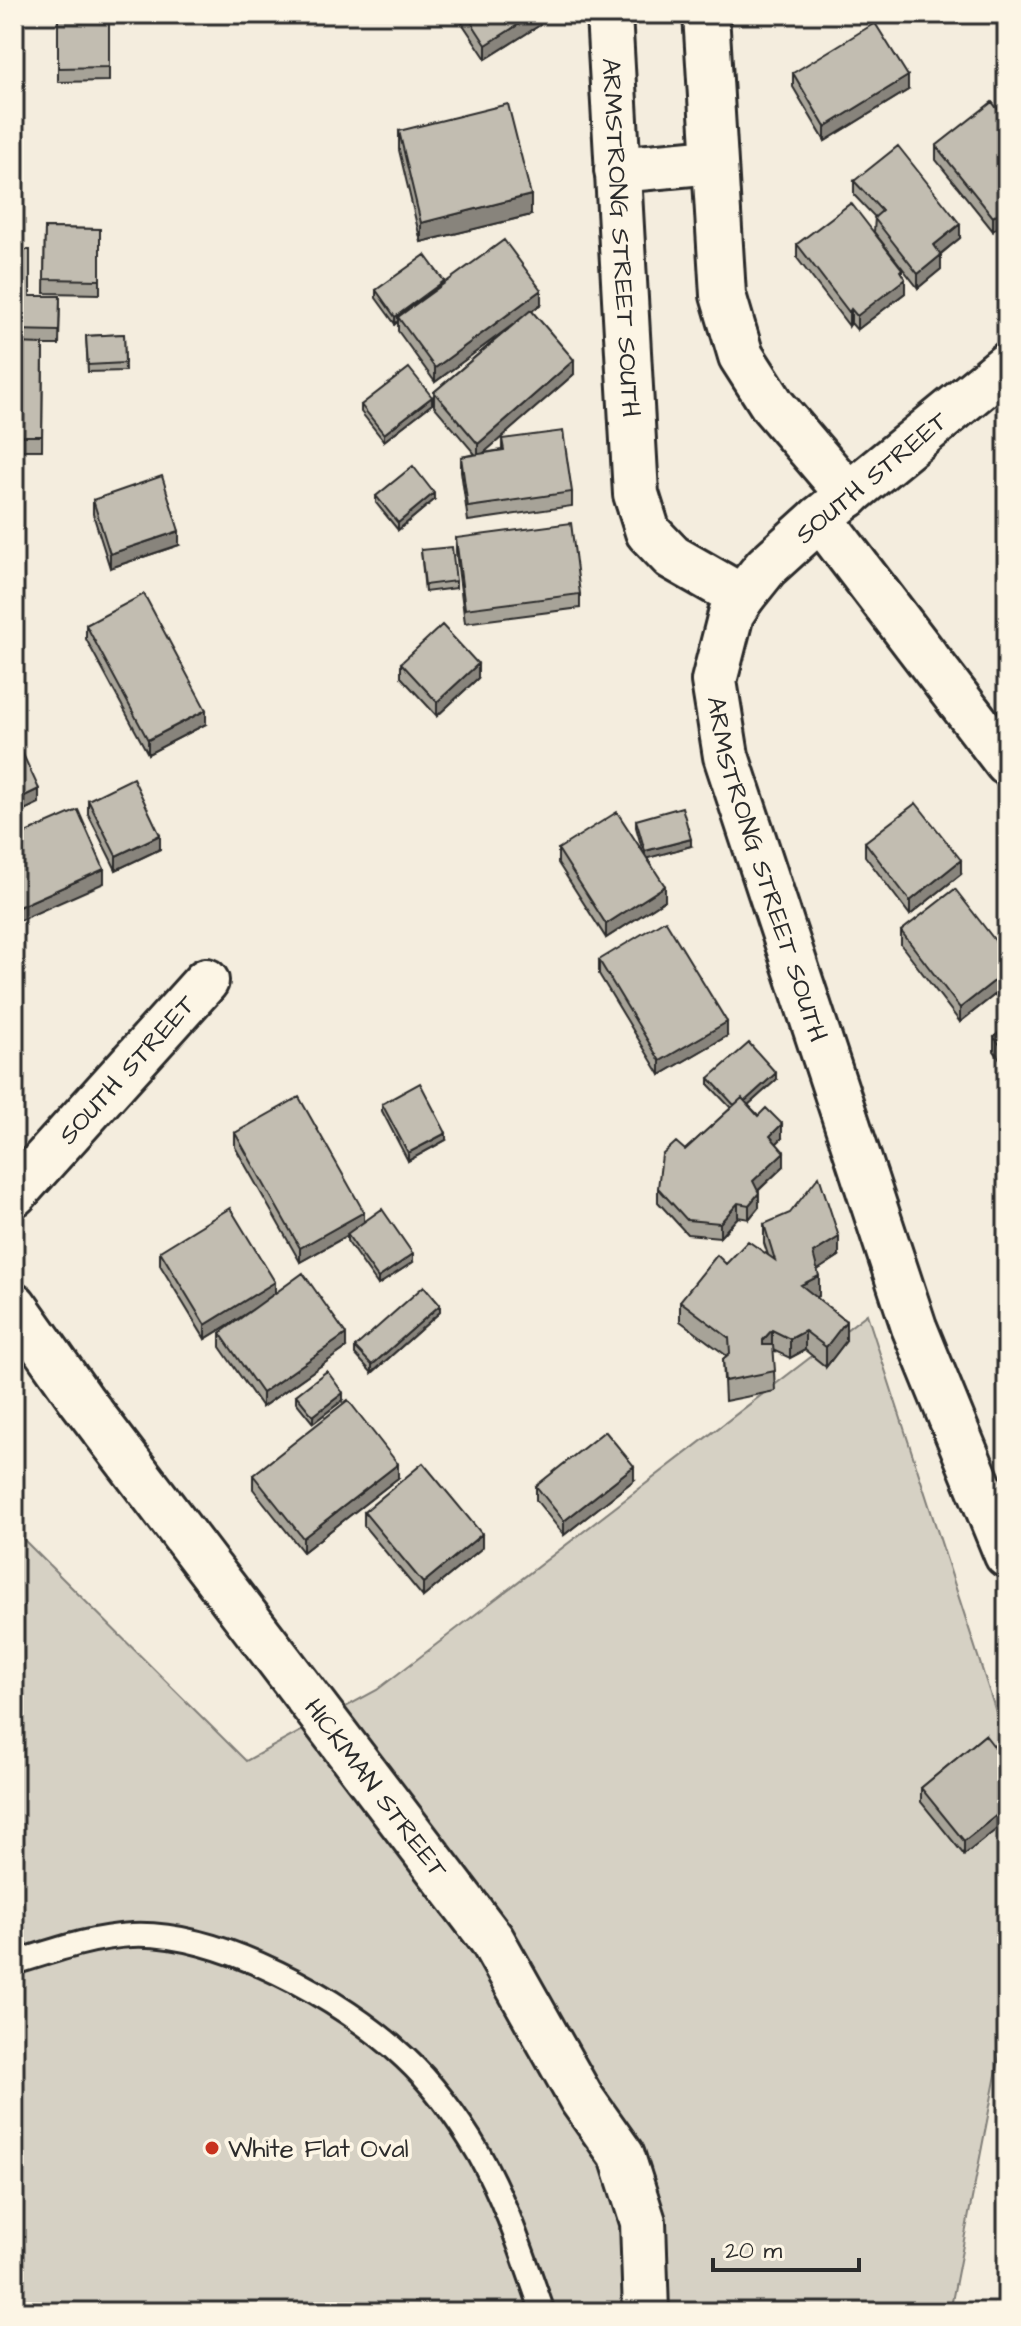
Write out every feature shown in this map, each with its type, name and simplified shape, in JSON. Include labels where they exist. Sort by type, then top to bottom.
[{"type":"street","name":"ARMSTRONG STREET SOUTH","points":[[609,14],[636,494],[648,532],[672,557],[742,597],[731,614],[714,681],[726,756],[914,1327],[1007,1555]]},
{"type":"street","points":[[706,14],[723,295],[741,356],[835,506],[1007,763]]},
{"type":"street","points":[[617,170],[713,161]]},
{"type":"street","name":"SOUTH STREET","points":[[742,597],[766,567],[835,506],[1007,365]]},
{"type":"street","name":"SOUTH STREET","points":[[14,1194],[206,981]]},
{"type":"street","name":"HICKMAN STREET","points":[[14,1305],[82,1401],[492,1940],[581,2098],[622,2156],[643,2222],[646,2312]]},
{"type":"lane","points":[[14,1963],[76,1943],[133,1935],[173,1938],[237,1956],[351,2016],[404,2057],[442,2099],[479,2154],[512,2223],[543,2312]]},
{"type":"shaded area","points":[[867,1314],[1007,1746],[1007,2018],[950,2312],[14,2312],[14,1530],[246,1761],[377,1690]]},
{"type":"building","points":[[58,14],[109,14],[109,67],[58,68]]},
{"type":"building","points":[[466,14],[535,14],[486,45]]},
{"type":"building","points":[[875,23],[908,76],[825,127],[793,73]]},
{"type":"building","points":[[992,102],[1007,120],[1007,206],[993,217],[936,146]]},
{"type":"building","points":[[508,104],[531,195],[421,223],[399,131]]},
{"type":"building","points":[[898,146],[960,224],[934,245],[941,255],[918,274],[874,218],[882,211],[854,181]]},
{"type":"building","points":[[851,203],[902,269],[900,271],[905,279],[857,316],[851,309],[849,312],[797,244]]},
{"type":"building","points":[[45,228],[100,229],[100,280],[44,279]]},
{"type":"building","points":[[504,240],[541,290],[435,368],[398,317]]},
{"type":"building","points":[[14,250],[30,250],[30,296],[60,296],[59,331],[14,330]]},
{"type":"building","points":[[425,255],[444,281],[395,317],[376,290]]},
{"type":"building","points":[[531,310],[574,360],[478,444],[434,392]]},
{"type":"building","points":[[124,334],[125,363],[88,365],[86,336]]},
{"type":"building","points":[[14,343],[43,344],[42,436],[14,436]]},
{"type":"building","points":[[409,368],[432,397],[384,434],[361,405]]},
{"type":"building","points":[[563,431],[572,492],[468,507],[461,457],[504,450],[502,439]]},
{"type":"building","points":[[413,466],[434,493],[398,523],[376,496]]},
{"type":"building","points":[[162,476],[179,531],[110,554],[93,500]]},
{"type":"building","points":[[571,523],[580,594],[465,609],[456,538]]},
{"type":"building","points":[[1007,538],[1007,554],[999,544]]},
{"type":"building","points":[[452,547],[456,581],[425,585],[421,550]]},
{"type":"building","points":[[144,594],[206,710],[148,740],[86,625]]},
{"type":"building","points":[[442,625],[478,664],[437,702],[401,663]]},
{"type":"building","points":[[14,735],[39,789],[14,801]]},
{"type":"building","points":[[133,778],[160,835],[116,856],[88,800]]},
{"type":"building","points":[[916,803],[961,860],[910,901],[865,842]]},
{"type":"building","points":[[682,807],[691,839],[645,851],[636,820]]},
{"type":"building","points":[[78,810],[104,869],[14,909],[14,838]]},
{"type":"building","points":[[617,812],[665,886],[606,924],[558,849]]},
{"type":"building","points":[[955,889],[1007,956],[1007,971],[960,1008],[901,931]]},
{"type":"building","points":[[665,920],[727,1022],[660,1061],[599,960]]},
{"type":"building","points":[[1007,1026],[1007,1054],[994,1037]]},
{"type":"building","points":[[749,1043],[776,1073],[745,1101],[742,1098],[734,1105],[709,1078]]},
{"type":"building","points":[[420,1083],[446,1133],[408,1153],[382,1104]]},
{"type":"building","points":[[299,1097],[364,1212],[300,1248],[235,1133]]},
{"type":"building","points":[[742,1098],[758,1116],[766,1108],[782,1124],[770,1136],[784,1152],[753,1181],[759,1193],[749,1205],[738,1203],[720,1223],[687,1220],[658,1188],[662,1155],[676,1142],[685,1150]]},
{"type":"building","points":[[1007,1105],[1007,1124],[998,1112]]},
{"type":"building","points":[[819,1176],[839,1237],[813,1253],[819,1276],[801,1285],[846,1321],[826,1347],[805,1331],[790,1339],[772,1330],[763,1340],[763,1345],[773,1345],[775,1371],[725,1381],[723,1359],[730,1353],[729,1338],[680,1301],[717,1255],[726,1264],[748,1241],[775,1260],[764,1224],[790,1213]]},
{"type":"building","points":[[230,1208],[275,1282],[205,1325],[160,1251]]},
{"type":"building","points":[[382,1209],[413,1254],[378,1278],[347,1234]]},
{"type":"building","points":[[303,1273],[346,1334],[262,1393],[220,1333]]},
{"type":"building","points":[[424,1286],[440,1305],[372,1365],[355,1347]]},
{"type":"building","points":[[327,1371],[343,1393],[313,1416],[296,1395]]},
{"type":"building","points":[[348,1400],[398,1464],[303,1538],[253,1475]]},
{"type":"building","points":[[605,1431],[634,1466],[564,1521],[536,1486]]},
{"type":"building","points":[[423,1463],[482,1534],[423,1583],[364,1512]]},
{"type":"building","points":[[985,1735],[1007,1763],[1007,1807],[964,1841],[921,1788]]},
{"type":"place","name":"White Flat Oval","points":[[212,2148]]}]
